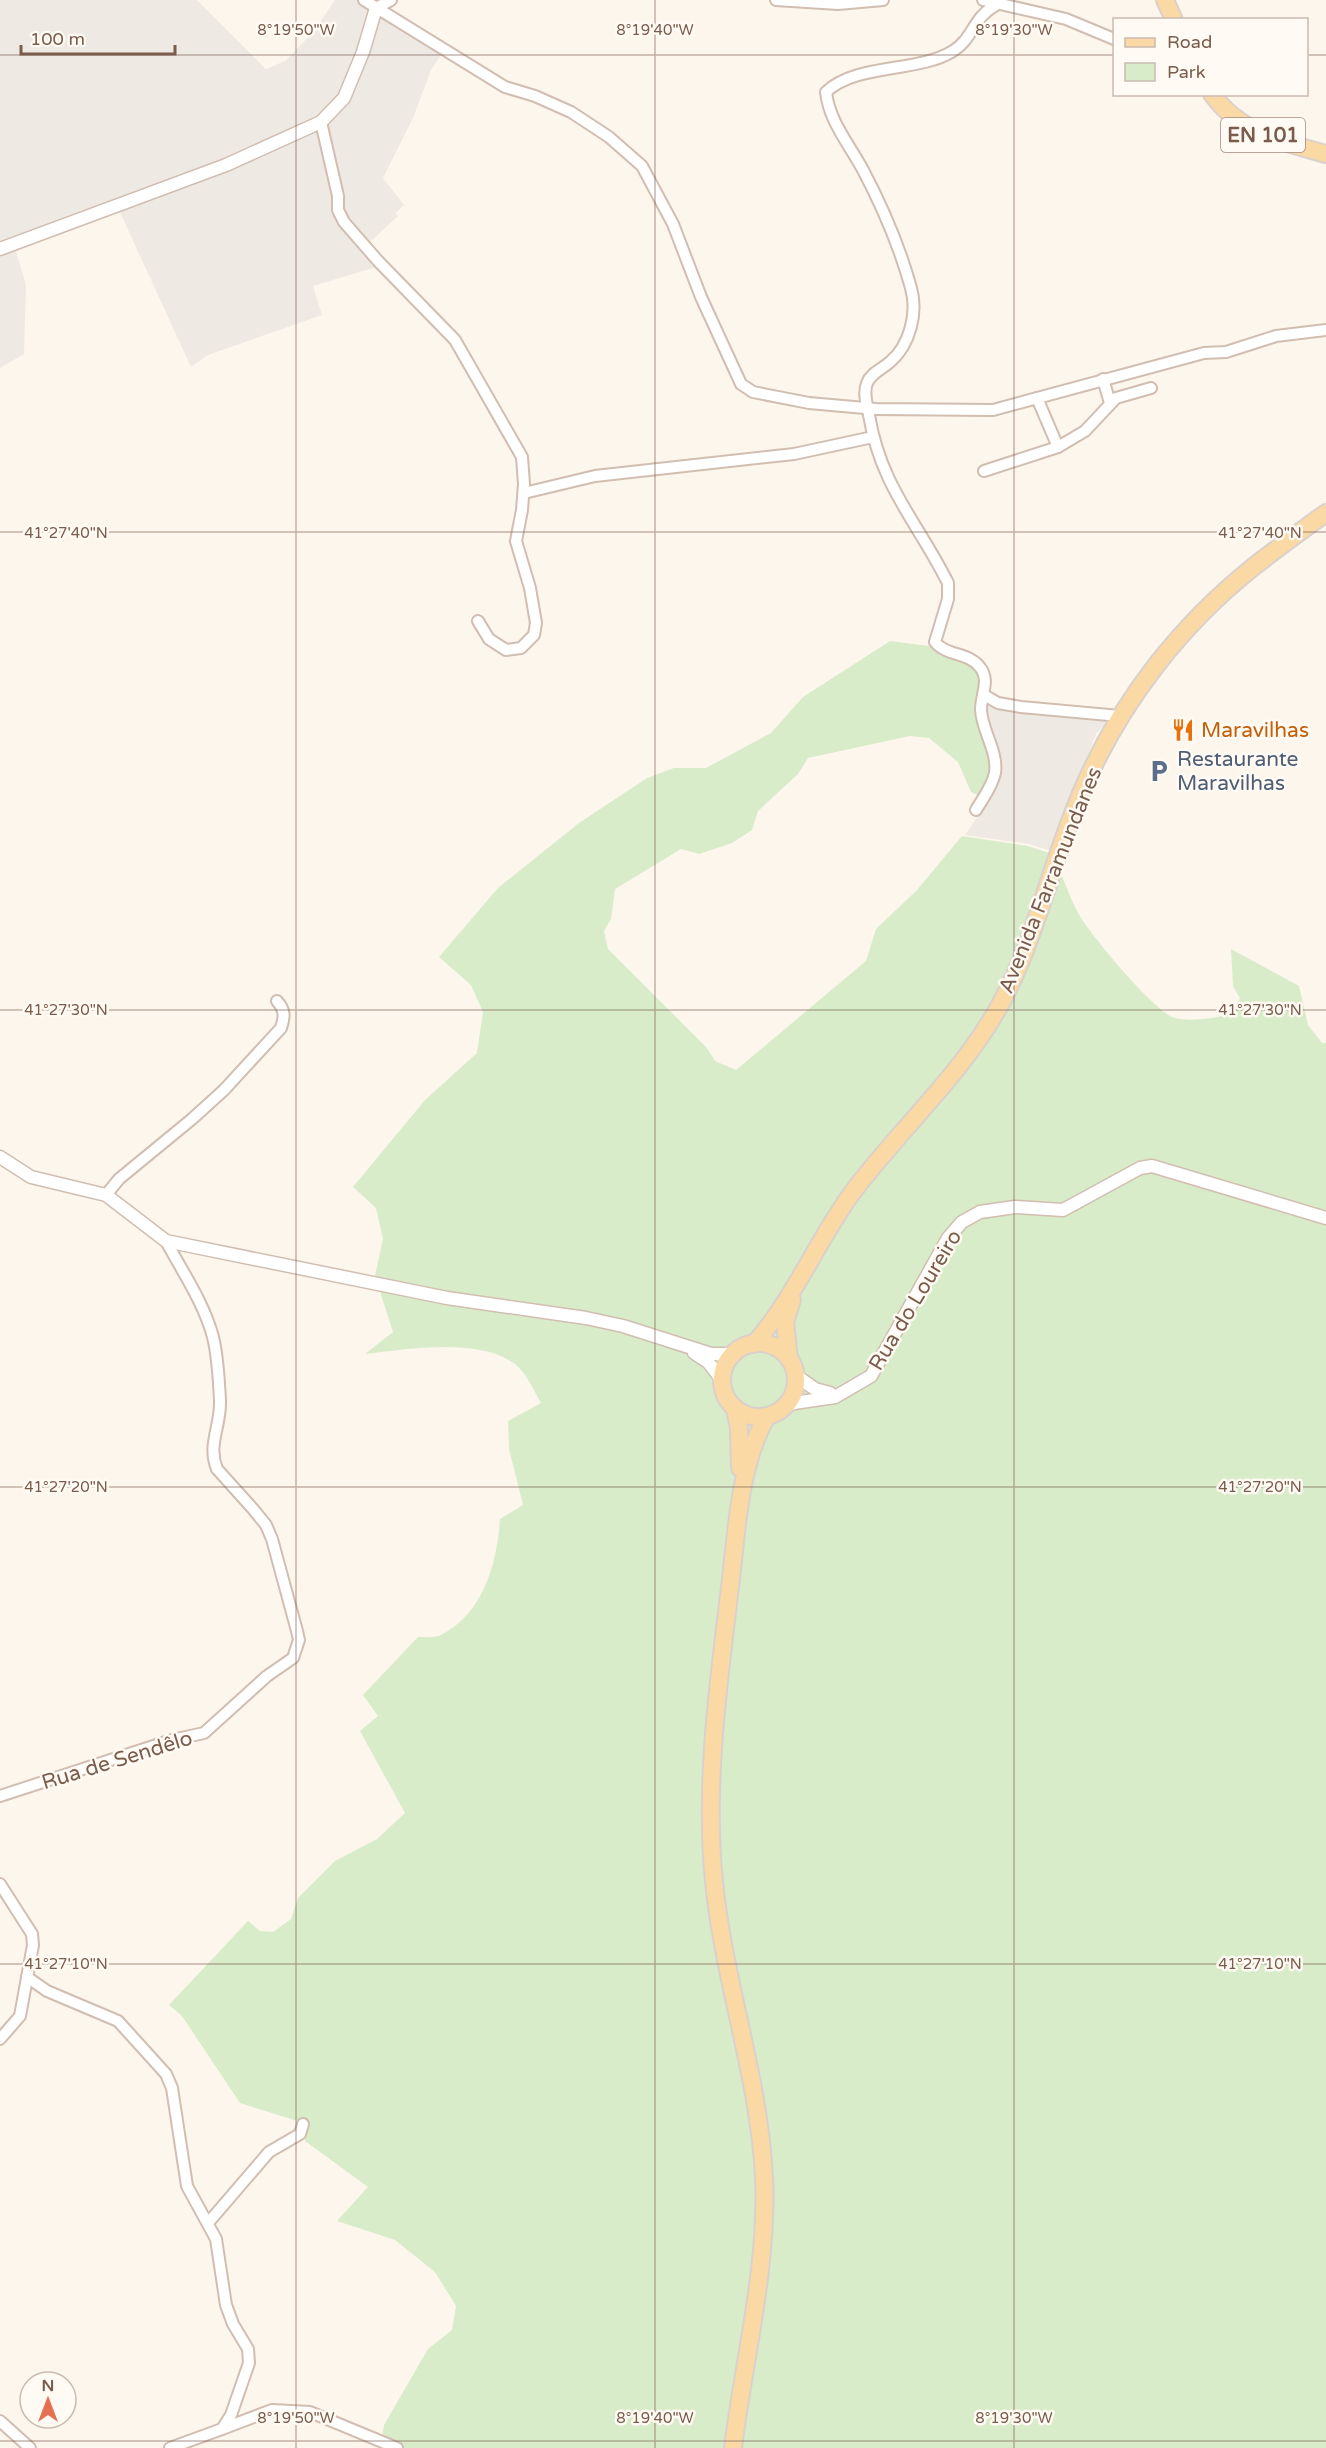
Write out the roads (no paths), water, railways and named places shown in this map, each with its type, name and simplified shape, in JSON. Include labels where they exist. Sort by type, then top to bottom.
[{"type":"main road","points":[[1165,0],[1173,18]]},
{"type":"main road","name":"EN 101","points":[[1213,96],[1222,109],[1246,128],[1326,154]]},
{"type":"main road","name":"Avenida Farramundanes","points":[[800,1274],[855,1189],[952,1074],[1000,1005],[1030,939],[1086,782],[1120,716],[1175,642],[1209,606],[1251,568],[1326,513]]},
{"type":"main road","points":[[800,1274],[785,1322],[795,1386],[787,1404],[767,1416],[745,1415],[735,1409],[723,1391],[723,1370],[733,1354],[754,1344],[772,1321],[800,1274]]},
{"type":"main road","points":[[754,1344],[773,1347],[789,1359]]},
{"type":"main road","points":[[733,2448],[764,2233],[760,2126],[714,1885],[710,1833],[712,1767],[738,1524],[741,1450],[735,1409]]},
{"type":"main road","points":[[738,1524],[751,1451],[767,1416]]},
{"type":"street","points":[[364,0],[505,87],[535,96],[571,112],[609,137],[642,166],[673,224],[701,297],[741,384],[753,392],[778,398],[868,408],[984,411],[1204,353],[1240,349],[1276,336],[1326,330]]},
{"type":"street","points":[[0,249],[226,165],[321,122],[344,98],[363,52],[376,8],[391,0]]},
{"type":"street","points":[[776,0],[838,4],[883,0]]},
{"type":"street","points":[[984,0],[996,5],[1066,20],[1113,39]]},
{"type":"street","points":[[976,810],[990,788],[995,772],[981,710],[986,678],[978,665],[962,655],[940,649],[935,642],[948,599],[948,583],[885,475],[873,437],[868,408],[867,383],[874,373],[902,350],[909,335],[914,305],[899,252],[863,170],[838,128],[827,103],[826,92],[843,81],[953,51],[964,42],[983,12],[996,5]]},
{"type":"street","points":[[321,122],[338,196],[338,210],[344,222],[378,261],[455,340],[522,457],[524,493],[516,541],[530,588],[536,622],[534,635],[521,648],[506,650],[489,639],[478,621]]},
{"type":"street","points":[[1102,379],[1110,404]]},
{"type":"street","points":[[984,471],[1058,447],[1085,431],[1116,398],[1151,388]]},
{"type":"street","points":[[1037,398],[1058,447]]},
{"type":"street","points":[[524,493],[595,476],[794,454],[873,437]]},
{"type":"street","points":[[984,695],[998,704],[1120,716]]},
{"type":"street","points":[[106,1195],[118,1179],[224,1090],[274,1035],[285,1018],[283,1009],[277,1001]]},
{"type":"street","points":[[0,1157],[31,1177],[106,1195],[166,1241],[447,1298],[586,1318],[623,1326],[683,1347],[711,1354],[733,1354]]},
{"type":"street","name":"Rua do Loureiro","points":[[787,1404],[835,1397],[871,1376],[948,1238],[962,1222],[980,1212],[1015,1207],[1063,1210],[1140,1168],[1152,1166],[1326,1218]]},
{"type":"street","name":"Rua de Sendêlo","points":[[0,1796],[172,1740],[204,1733],[267,1676],[293,1658],[297,1649],[297,1630],[266,1525],[216,1469],[213,1460],[213,1442],[220,1411],[213,1335],[197,1298],[166,1241]]},
{"type":"street","points":[[683,1347],[708,1362],[722,1380]]},
{"type":"street","points":[[795,1375],[815,1389],[846,1392]]},
{"type":"street","points":[[0,1884],[32,1934],[33,1945],[20,2016],[0,2039]]},
{"type":"street","points":[[27,1977],[47,1991],[118,2021],[166,2074],[172,2088],[186,2186],[216,2239],[226,2305],[233,2324],[248,2349],[249,2363],[231,2415],[222,2429]]},
{"type":"street","points":[[208,2223],[269,2152],[300,2134],[303,2124]]},
{"type":"street","points":[[170,2448],[272,2410],[310,2412],[398,2448]]},
{"type":"street","points":[[0,2421],[30,2448]]},
{"type":"place","name":"Maravilhas","points":[[1183,730]]},
{"type":"place","name":"Restaurante Maravilhas","points":[[1159,771]]}]
